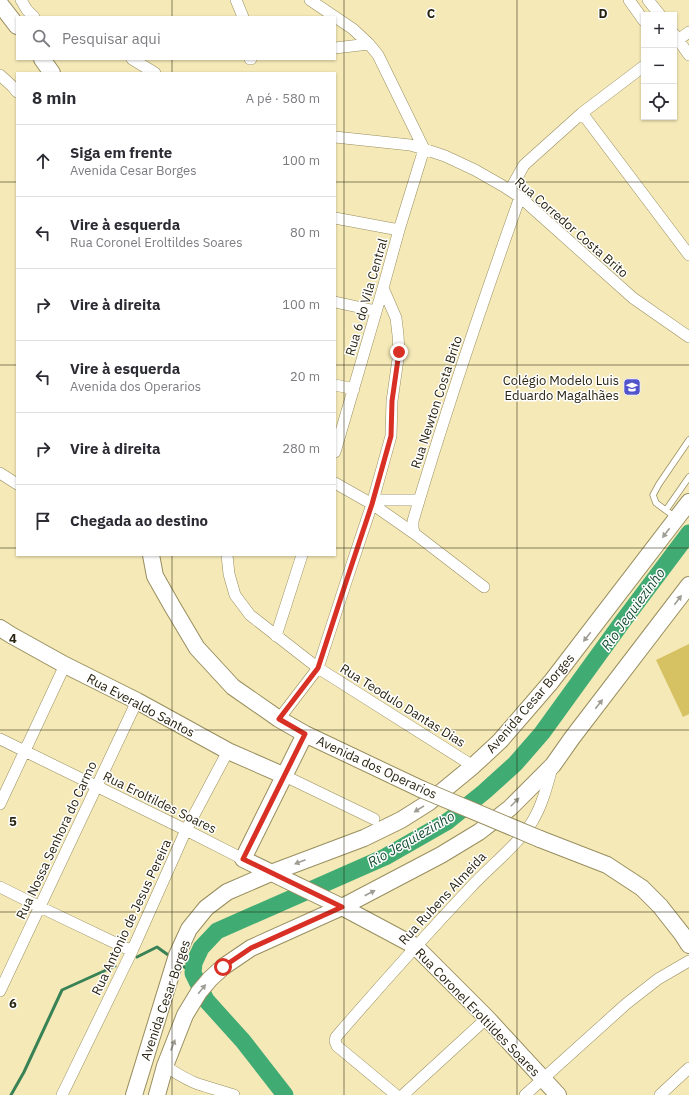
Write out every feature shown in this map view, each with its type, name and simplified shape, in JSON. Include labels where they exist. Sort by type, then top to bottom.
[{"type":"main road","points":[[0,4],[16,25]]},
{"type":"main road","points":[[43,60],[51,72]]},
{"type":"main road","name":"Avenida Cesar Borges","points":[[134,1095],[177,955],[189,929],[206,908],[227,892],[271,873],[364,838],[401,820],[428,803],[473,766],[500,741],[552,682],[671,514],[689,502]]},
{"type":"main road","name":"Avenida dos Operarios","points":[[151,556],[155,576],[197,648],[234,687],[279,719],[305,734],[421,789],[540,839],[607,865],[642,888],[660,906],[689,945]]},
{"type":"main road","name":"Avenida Cesar Borges","points":[[157,1095],[165,1066],[185,1015],[199,992],[210,979],[223,967],[251,948],[342,907],[442,855],[479,832],[510,808],[553,765],[689,585]]},
{"type":"main road","name":"Rua Everaldo Santos","points":[[0,628],[65,665],[137,701],[228,751],[285,776]]},
{"type":"main road","points":[[243,859],[305,734]]},
{"type":"main road","name":"Rua Coronel Eroltildes Soares","points":[[243,859],[342,907],[415,946],[487,1018],[558,1095]]},
{"type":"street","points":[[21,0],[33,16]]},
{"type":"street","points":[[236,0],[243,16]]},
{"type":"street","points":[[310,0],[333,16]]},
{"type":"street","points":[[629,0],[641,17]]},
{"type":"street","points":[[648,0],[658,12]]},
{"type":"street","points":[[336,18],[354,30],[378,55],[424,149]]},
{"type":"street","points":[[677,38],[689,32]]},
{"type":"street","points":[[677,40],[689,55]]},
{"type":"street","points":[[336,48],[369,44]]},
{"type":"street","points":[[134,60],[153,72]]},
{"type":"street","points":[[510,190],[524,164],[582,112],[641,68]]},
{"type":"street","points":[[0,75],[16,91]]},
{"type":"street","points":[[582,112],[689,255]]},
{"type":"street","name":"Rua Corredor Costa Brito","points":[[336,137],[410,145],[445,156],[475,170],[520,197],[633,298],[689,337]]},
{"type":"street","name":"Rua 6 do Vila Central","points":[[336,449],[424,149]]},
{"type":"street","name":"Rua Newton Costa Brito","points":[[415,534],[413,529],[413,521],[419,500],[478,316],[520,197]]},
{"type":"street","points":[[336,218],[399,230]]},
{"type":"street","points":[[279,719],[318,668],[372,502],[391,436],[392,401],[399,352],[396,318],[383,288]]},
{"type":"street","points":[[336,302],[376,311]]},
{"type":"street","points":[[336,385],[354,388]]},
{"type":"street","points":[[0,473],[16,483]]},
{"type":"street","points":[[336,484],[372,502],[484,587]]},
{"type":"street","points":[[372,502],[419,500]]},
{"type":"street","name":"Rua Teodulo Dantas Dias","points":[[227,556],[229,574],[235,595],[250,615],[318,668],[473,766]]},
{"type":"street","points":[[276,636],[302,556]]},
{"type":"street","points":[[0,804],[65,665]]},
{"type":"street","name":"Rua Nossa Senhora do Carmo","points":[[0,991],[137,701]]},
{"type":"street","name":"Rua Eroltildes Soares","points":[[0,740],[243,859]]},
{"type":"street","name":"Rua Antonio de Jesus Pereira","points":[[62,1095],[132,951],[186,830],[228,751]]},
{"type":"street","name":"Rua Rubens Almeida","points":[[396,1095],[337,1046],[335,1041],[336,1037],[415,946],[473,884],[518,841],[533,821],[542,800],[553,765]]},
{"type":"street","points":[[285,776],[374,819]]},
{"type":"street","points":[[0,887],[132,951]]},
{"type":"street","points":[[525,1095],[626,1004],[658,979],[689,961]]},
{"type":"street","points":[[403,1095],[487,1018]]},
{"type":"street","points":[[165,1066],[199,1085],[214,1088],[234,1095]]},
{"type":"street","points":[[660,1095],[689,1068]]},
{"type":"lane","points":[[689,440],[659,484],[653,496],[656,503],[671,514],[689,477]]},
{"type":"shaded area","points":[[689,644],[689,714],[683,717],[656,660]]},
{"type":"waterway","name":"Rio Jequiezinho","points":[[285,1095],[243,1041],[206,1000],[193,973],[194,963],[201,948],[217,931],[385,857],[448,821],[484,792],[515,764],[542,733],[689,533]]},
{"type":"waterway","points":[[137,957],[157,947],[171,957]]},
{"type":"waterway","points":[[180,964],[193,973]]},
{"type":"waterway","points":[[11,1095],[24,1072],[62,990],[115,966]]},
{"type":"place","name":"Colégio Modelo Luis Eduardo Magalhães","points":[[632,387]]},
{"type":"route","points":[[223,967],[251,948],[342,907],[243,859],[305,734],[279,719],[318,668],[331,630],[372,504],[391,436],[393,385],[399,352]]}]
